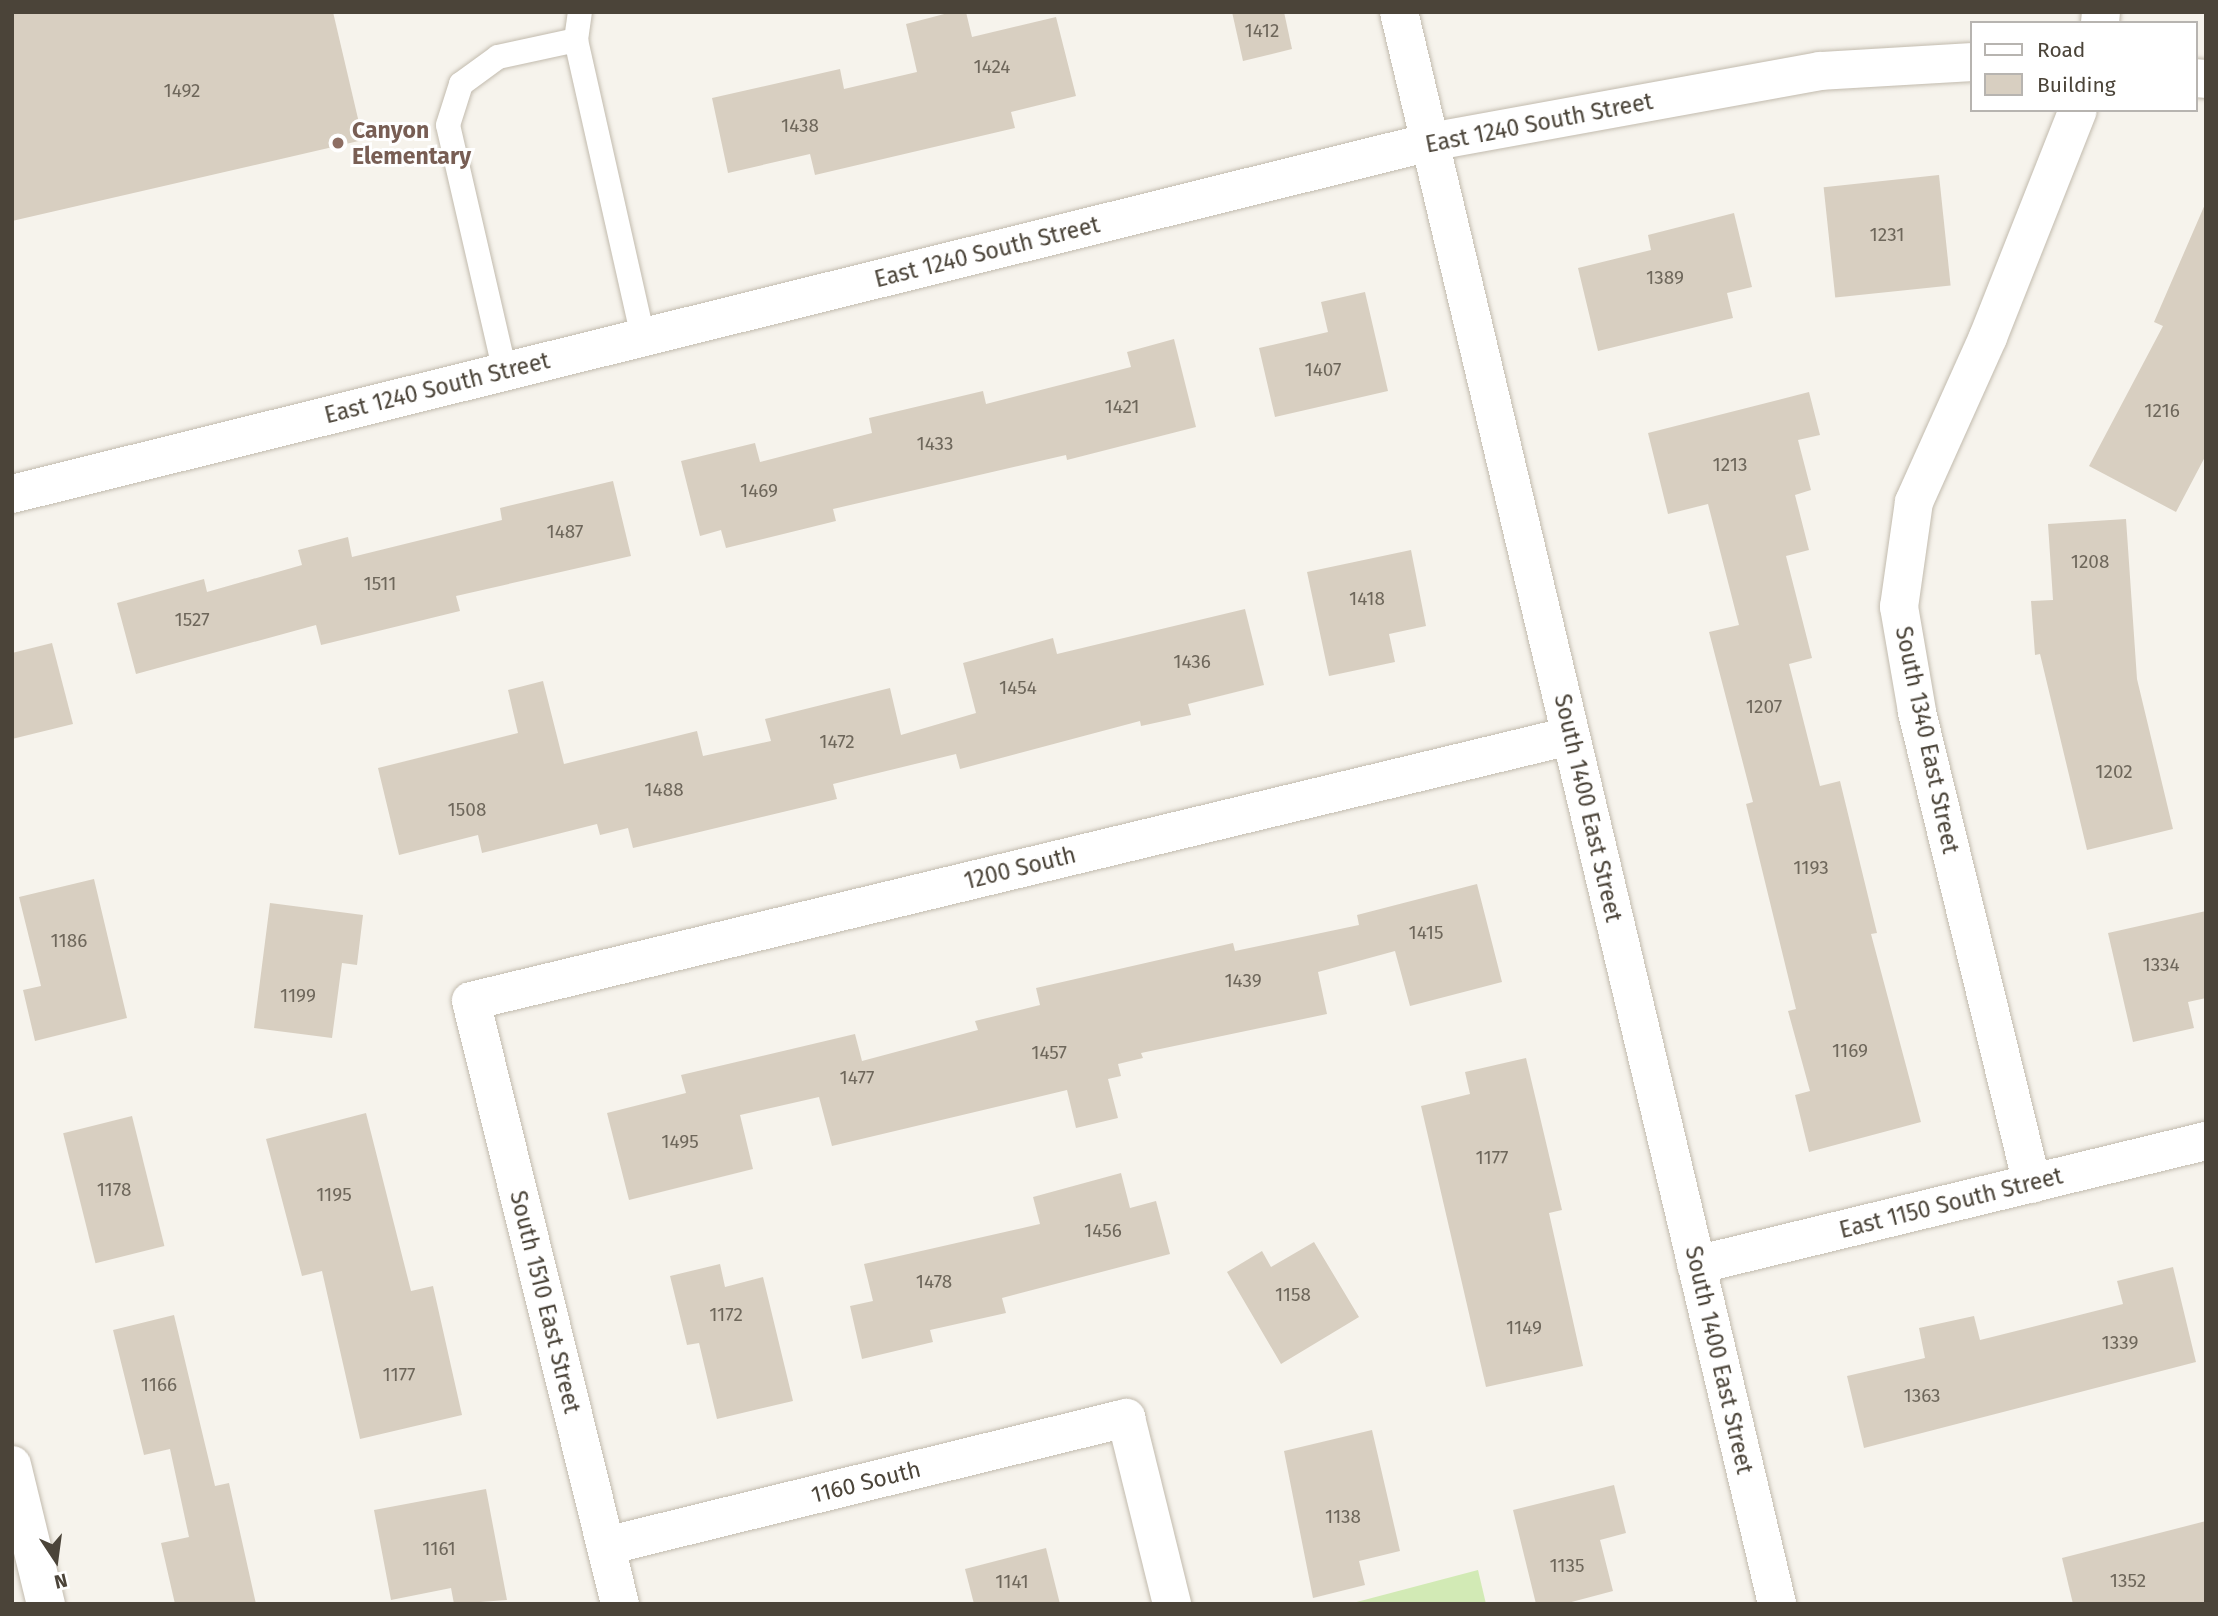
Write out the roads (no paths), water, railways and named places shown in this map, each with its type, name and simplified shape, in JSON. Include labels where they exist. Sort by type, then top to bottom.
[{"type":"street","name":"South 1400 East Street","points":[[1399,12],[1777,1604]]},
{"type":"street","name":"East 1240 South Street","points":[[12,494],[1430,142],[1820,71],[1969,62]]},
{"type":"street","name":"South 1340 East Street","points":[[2032,1184],[1917,711],[1899,607],[1914,502],[1988,337],[2077,112]]},
{"type":"street","name":"1200 South","points":[[471,1001],[1570,736]]},
{"type":"street","name":"South 1510 East Street","points":[[471,1001],[621,1604]]},
{"type":"street","name":"East 1150 South Street","points":[[1696,1265],[2206,1141]]},
{"type":"street","name":"1160 South","points":[[606,1546],[1126,1418],[1172,1604]]},
{"type":"street","points":[[12,1465],[46,1604]]},
{"type":"lane","points":[[580,12],[576,40],[643,337]]},
{"type":"lane","points":[[505,372],[448,125],[461,84],[498,57],[576,40]]},
{"type":"place","name":"Canyon Elementary","points":[[338,143]]}]
